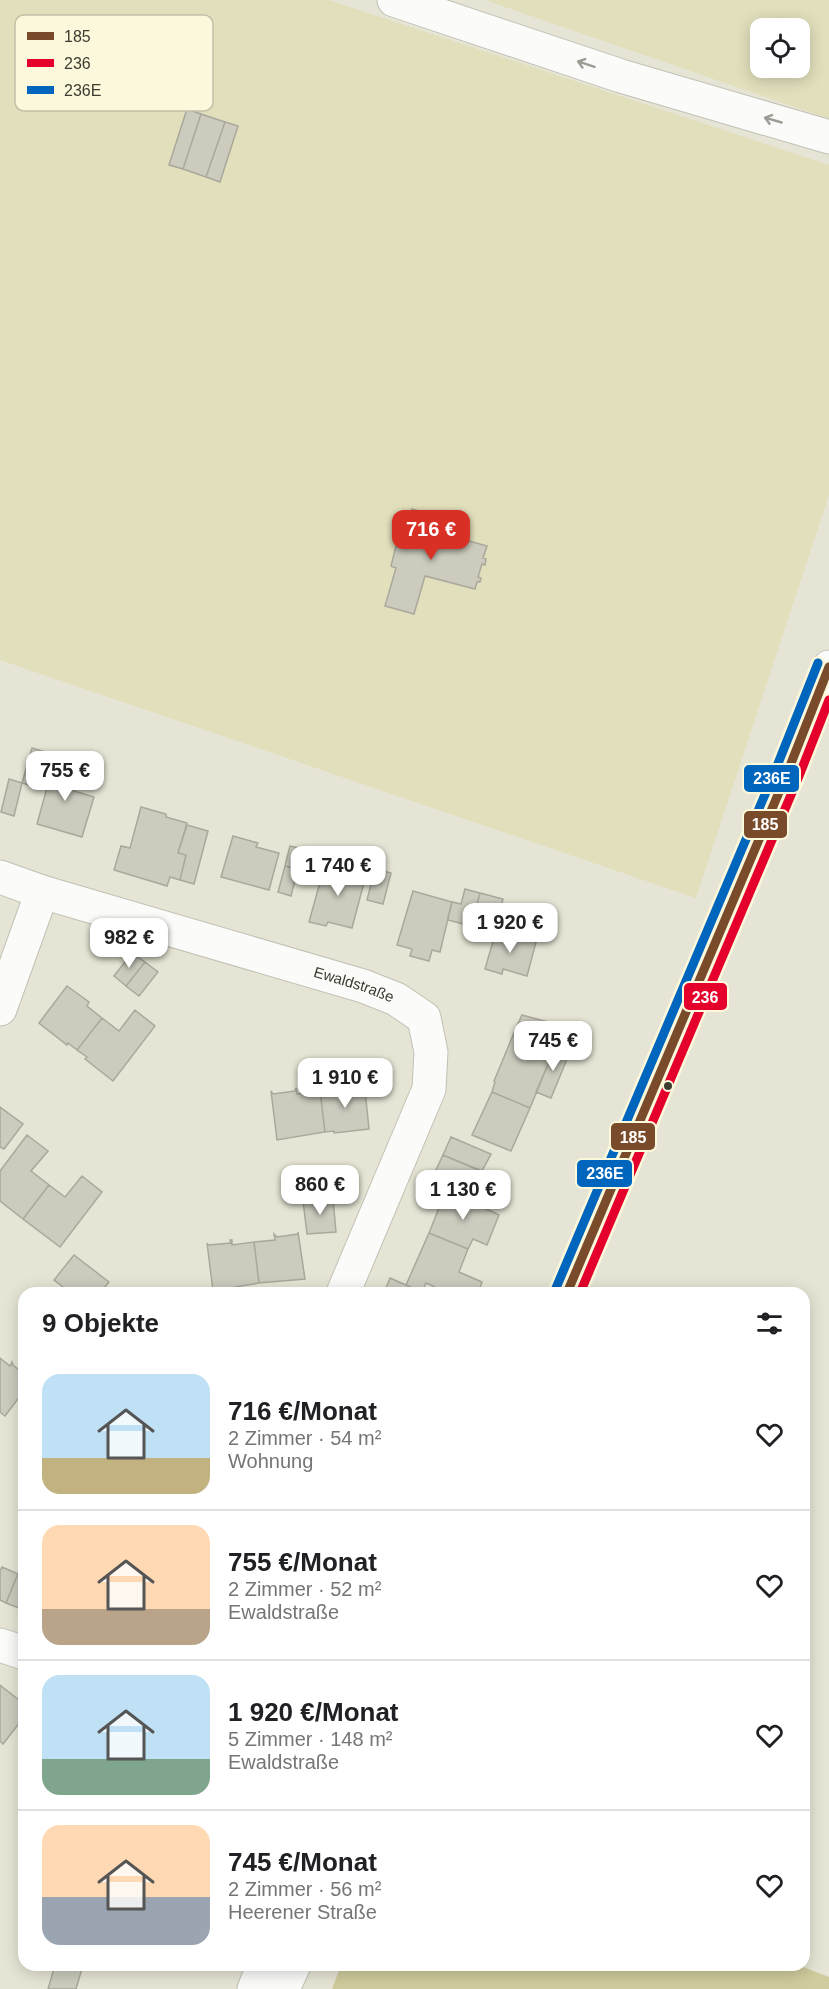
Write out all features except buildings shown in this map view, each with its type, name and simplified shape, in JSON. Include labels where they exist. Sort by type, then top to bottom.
[{"type":"street","points":[[394,0],[621,76],[829,137]]},
{"type":"street","points":[[570,1287],[784,782],[829,667]]},
{"type":"street","name":"Ewaldstraße","points":[[0,877],[42,892],[363,986],[396,999],[424,1018],[431,1052],[429,1089],[346,1287]]},
{"type":"street","points":[[0,1009],[42,892]]},
{"type":"street","points":[[0,1645],[18,1651]]},
{"type":"street","points":[[254,1989],[262,1971]]},
{"type":"street","points":[[283,1989],[291,1971]]},
{"type":"shaded area","points":[[0,0],[329,0],[829,165],[829,495],[696,898],[0,660]]},
{"type":"shaded area","points":[[485,0],[829,0],[829,119]]},
{"type":"shaded area","points":[[810,1970],[829,1977],[829,1989],[332,1989],[339,1971]]},
{"type":"transit line","name":"236E","points":[[556,1287],[777,766],[818,663]]},
{"type":"transit line","name":"185","points":[[570,1287],[788,771],[829,667]]},
{"type":"transit line","name":"236","points":[[583,1287],[829,700]]}]
